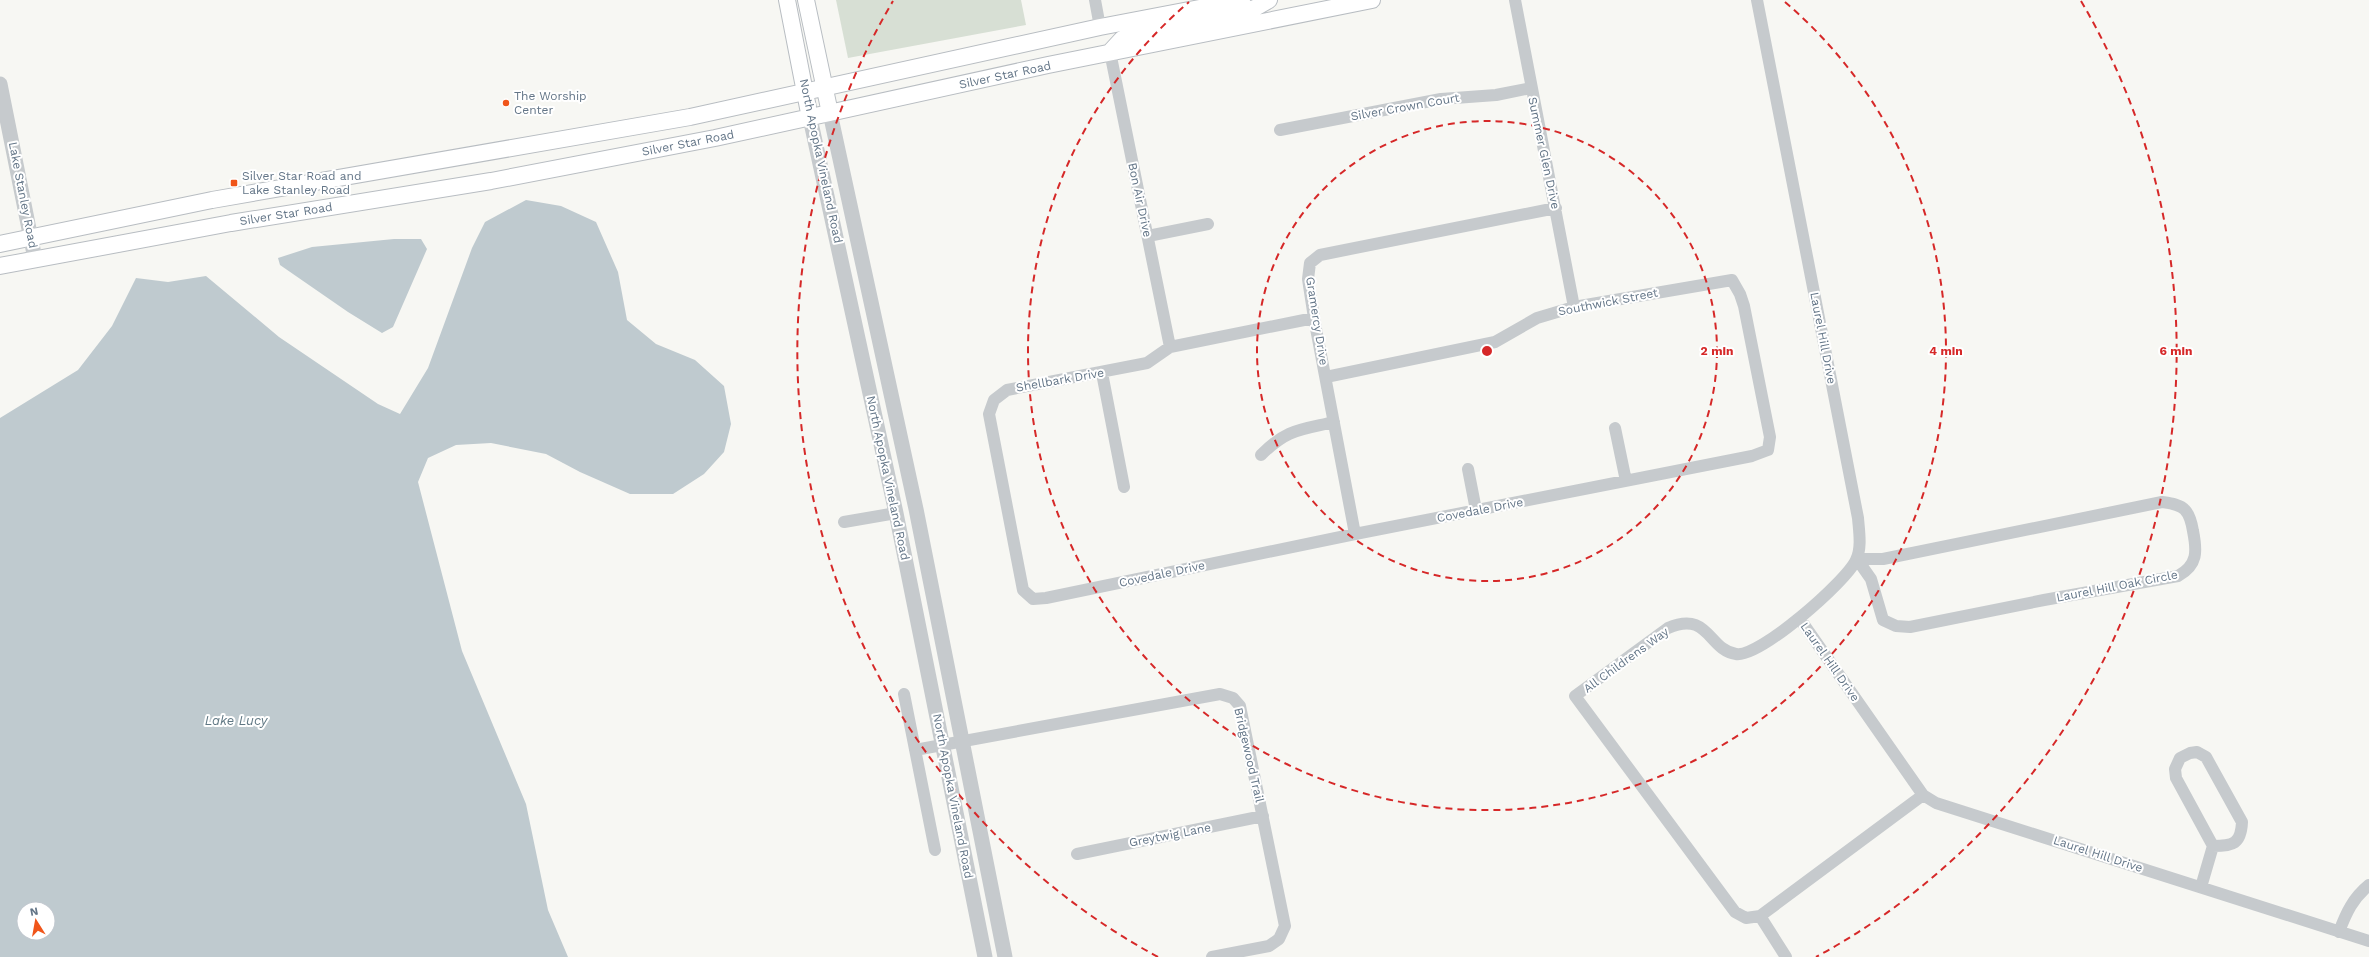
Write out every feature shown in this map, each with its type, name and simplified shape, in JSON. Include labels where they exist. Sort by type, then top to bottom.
[{"type":"main road","name":"North Apopka Vineland Road","points":[[787,0],[810,118]]},
{"type":"main road","name":"North Apopka Vineland Road","points":[[806,0],[830,113]]},
{"type":"main road","points":[[0,244],[212,200],[675,120],[1100,28],[1242,0]]},
{"type":"main road","points":[[1110,52],[1122,39],[1144,32],[1255,8],[1268,0]]},
{"type":"main road","name":"Silver Star Road","points":[[0,266],[231,223],[491,181],[810,118],[1110,52],[1372,0]]},
{"type":"street","points":[[1095,0],[1100,28]]},
{"type":"street","name":"Summer Glen Drive","points":[[1515,0],[1574,307]]},
{"type":"street","name":"Laurel Hill Drive","points":[[1757,0],[1858,518],[1860,540],[1857,559],[1848,573],[1800,619],[1923,795],[1936,803],[2369,941]]},
{"type":"street","name":"Bon Air Drive","points":[[1110,52],[1170,347]]},
{"type":"street","name":"Lake Stanley Road","points":[[0,84],[35,259]]},
{"type":"street","name":"Silver Crown Court","points":[[1280,130],[1442,98],[1496,95],[1531,88]]},
{"type":"street","name":"North Apopka Vineland Road","points":[[830,113],[916,509],[1004,957]]},
{"type":"street","name":"North Apopka Vineland Road","points":[[810,118],[896,513],[985,957]]},
{"type":"street","name":"Gramercy Drive","points":[[1355,534],[1314,318],[1308,279],[1310,263],[1320,255],[1556,208]]},
{"type":"street","points":[[1148,236],[1208,224]]},
{"type":"street","name":"Southwick Street","points":[[1326,377],[1495,342],[1537,318],[1574,307],[1732,280]]},
{"type":"street","name":"Covedale Drive","points":[[1023,590],[1033,599],[1046,598],[1355,534],[1752,456],[1768,450],[1770,437],[1744,306],[1740,294],[1732,280]]},
{"type":"street","name":"Shellbark Drive","points":[[1023,590],[989,414],[994,400],[1007,390],[1102,373],[1147,363],[1170,347],[1314,318]]},
{"type":"street","points":[[1102,373],[1124,487]]},
{"type":"street","points":[[1261,455],[1277,439],[1292,431],[1334,422]]},
{"type":"street","points":[[1616,428],[1626,481]]},
{"type":"street","points":[[1468,469],[1476,510]]},
{"type":"street","name":"Laurel Hill Oak Circle","points":[[2162,502],[2176,505],[2185,510],[2192,524],[2197,550],[2195,559],[2188,571],[2178,576],[2044,600],[1910,627],[1896,626],[1883,620],[1871,579],[1857,559],[1884,559],[2162,502]]},
{"type":"street","points":[[844,522],[896,513]]},
{"type":"street","name":"All Childrens Way","points":[[1760,916],[1746,918],[1735,912],[1575,696],[1668,628],[1678,624],[1691,624],[1707,631],[1725,651],[1737,654],[1749,652],[1800,619]]},
{"type":"street","points":[[904,694],[935,850]]},
{"type":"street","name":"Bridgewood Trail","points":[[915,750],[1220,694],[1233,698],[1240,706],[1285,926],[1279,939],[1269,946],[1212,957]]},
{"type":"street","points":[[2201,887],[2213,846],[2176,778],[2175,770],[2180,758],[2190,753],[2197,752],[2206,757],[2242,822],[2238,840],[2228,846],[2213,846]]},
{"type":"street","points":[[1786,957],[1760,916],[1923,795]]},
{"type":"street","name":"Greytwig Lane","points":[[1077,854],[1262,816]]},
{"type":"street","points":[[2339,932],[2348,910],[2360,892],[2369,885]]},
{"type":"shaded area","points":[[836,0],[1021,0],[1026,25],[848,58]]},
{"type":"water","name":"Lake Lucy","points":[[526,200],[561,206],[596,222],[618,272],[627,320],[656,344],[695,360],[724,386],[731,424],[724,452],[704,474],[673,494],[630,494],[580,472],[546,454],[491,443],[456,445],[428,458],[418,482],[462,651],[526,804],[548,910],[568,957],[0,957],[0,418],[78,370],[112,326],[136,278],[168,282],[206,276],[279,337],[378,404],[400,414],[428,368],[472,248],[485,222]]},
{"type":"water","points":[[394,239],[421,239],[427,249],[393,327],[382,333],[348,312],[280,265],[278,258],[312,247]]},
{"type":"place","name":"The Worship Center","points":[[506,103]]},
{"type":"place","name":"Silver Star Road and Lake Stanley Road","points":[[234,183]]}]
